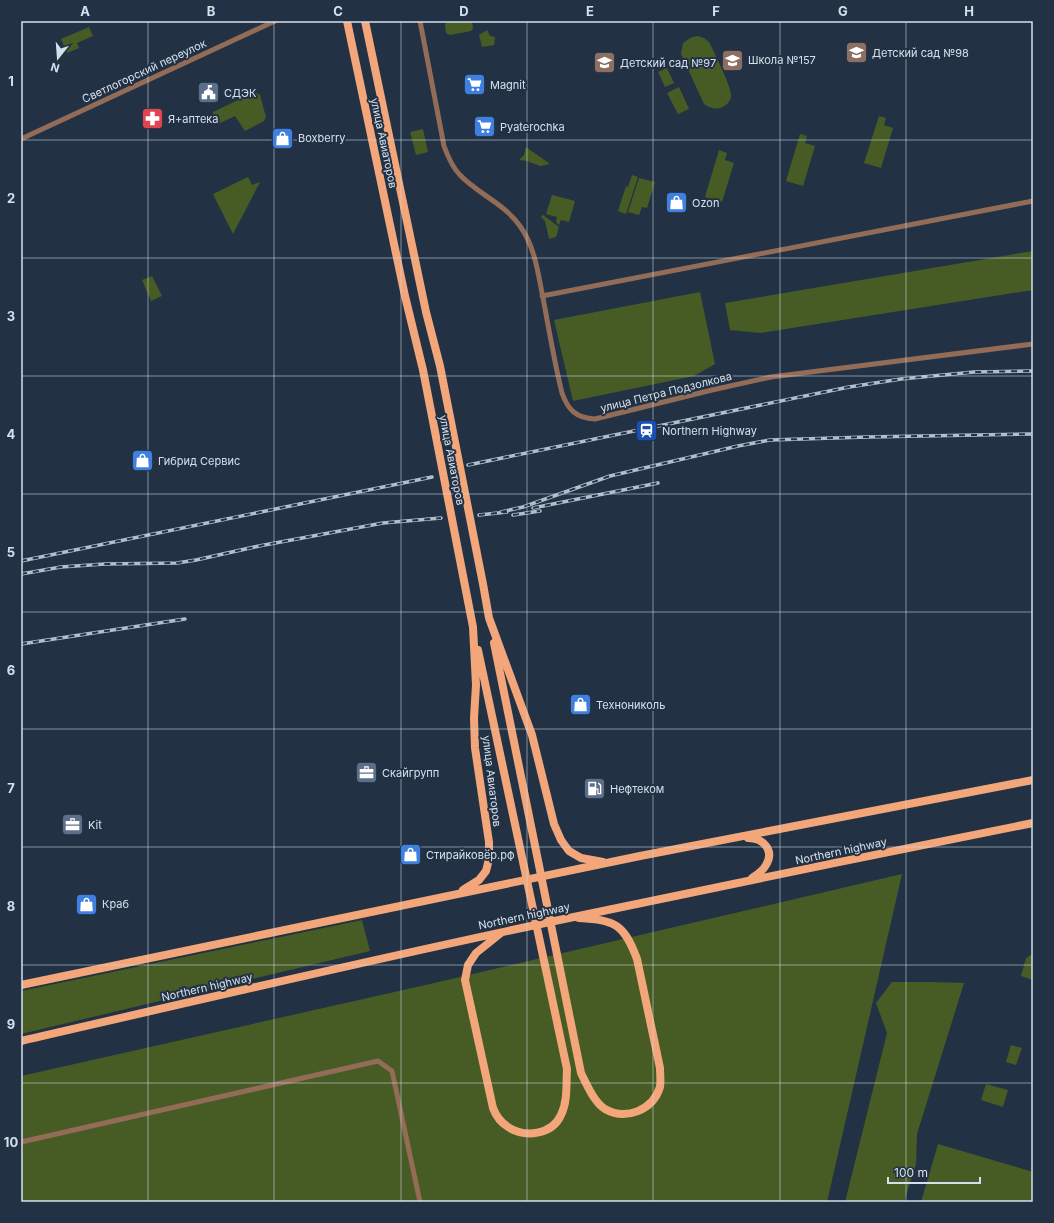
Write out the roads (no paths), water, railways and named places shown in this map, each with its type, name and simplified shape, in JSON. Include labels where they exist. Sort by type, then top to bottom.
[{"type":"main road","name":"улица Авиаторов","points":[[347,21],[405,296],[423,370],[473,627],[476,685],[474,718],[475,748],[489,842],[489,859],[486,871],[479,880],[457,893]]},
{"type":"main road","name":"улица Авиаторов","points":[[365,21],[426,312],[440,366],[489,618],[532,735],[554,824],[560,840],[569,851],[581,858],[605,863]]},
{"type":"main road","points":[[489,618],[581,1073],[595,1098],[604,1109],[619,1114],[633,1113],[647,1106],[656,1097],[660,1085],[660,1068],[637,959],[632,945],[624,932],[615,924],[604,920],[568,918]]},
{"type":"main road","points":[[473,627],[567,1069],[566,1099],[561,1116],[551,1128],[536,1133],[521,1133],[508,1127],[497,1118],[493,1108],[465,980],[468,965],[476,953],[504,932]]},
{"type":"main road","points":[[21,985],[605,863],[1033,780]]},
{"type":"main road","name":"Northern highway","points":[[21,1041],[206,998],[568,918],[1033,823]]},
{"type":"main road","points":[[740,837],[756,838],[764,842],[769,856],[767,864],[761,872],[750,880]]},
{"type":"street","name":"Светлогорский переулок","points":[[21,139],[275,21]]},
{"type":"street","name":"улица Петра Подзолкова","points":[[420,21],[438,121],[449,159],[460,175],[508,212],[520,225],[528,239],[533,250],[562,393],[565,400],[577,415],[586,419],[595,419],[771,377],[1033,344]]},
{"type":"street","points":[[542,296],[1033,200]]},
{"type":"street","points":[[21,1142],[378,1061],[392,1071],[420,1202]]},
{"type":"railway","points":[[468,465],[849,387],[901,379],[974,372],[1033,371]]},
{"type":"railway","points":[[501,512],[523,507],[610,476],[770,440],[1032,434]]},
{"type":"railway","points":[[21,561],[432,477]]},
{"type":"railway","points":[[533,508],[658,483]]},
{"type":"railway","points":[[513,515],[540,511]]},
{"type":"railway","points":[[479,515],[507,512]]},
{"type":"railway","points":[[21,574],[61,567],[105,564],[177,563],[383,523],[441,518]]},
{"type":"railway","points":[[21,644],[185,619]]},
{"type":"place","name":"Детский сад №98","points":[[857,53]]},
{"type":"place","name":"Школа №157","points":[[732,60]]},
{"type":"place","name":"Детский сад №97","points":[[604,63]]},
{"type":"place","name":"Magnit","points":[[474,85]]},
{"type":"place","name":"СДЭК","points":[[209,93]]},
{"type":"place","name":"Я+аптека","points":[[153,119]]},
{"type":"place","name":"Pyaterochka","points":[[485,127]]},
{"type":"place","name":"Boxberry","points":[[282,138]]},
{"type":"place","name":"Ozon","points":[[676,203]]},
{"type":"place","name":"Northern Highway","points":[[647,431]]},
{"type":"place","name":"Гибрид Сервис","points":[[143,461]]},
{"type":"place","name":"Технониколь","points":[[581,705]]},
{"type":"place","name":"Скайгрупп","points":[[367,773]]},
{"type":"place","name":"Нефтеком","points":[[594,789]]},
{"type":"place","name":"Kit","points":[[73,825]]},
{"type":"place","name":"Стирайковёр.рф","points":[[410,855]]},
{"type":"place","name":"Краб","points":[[87,904]]}]
